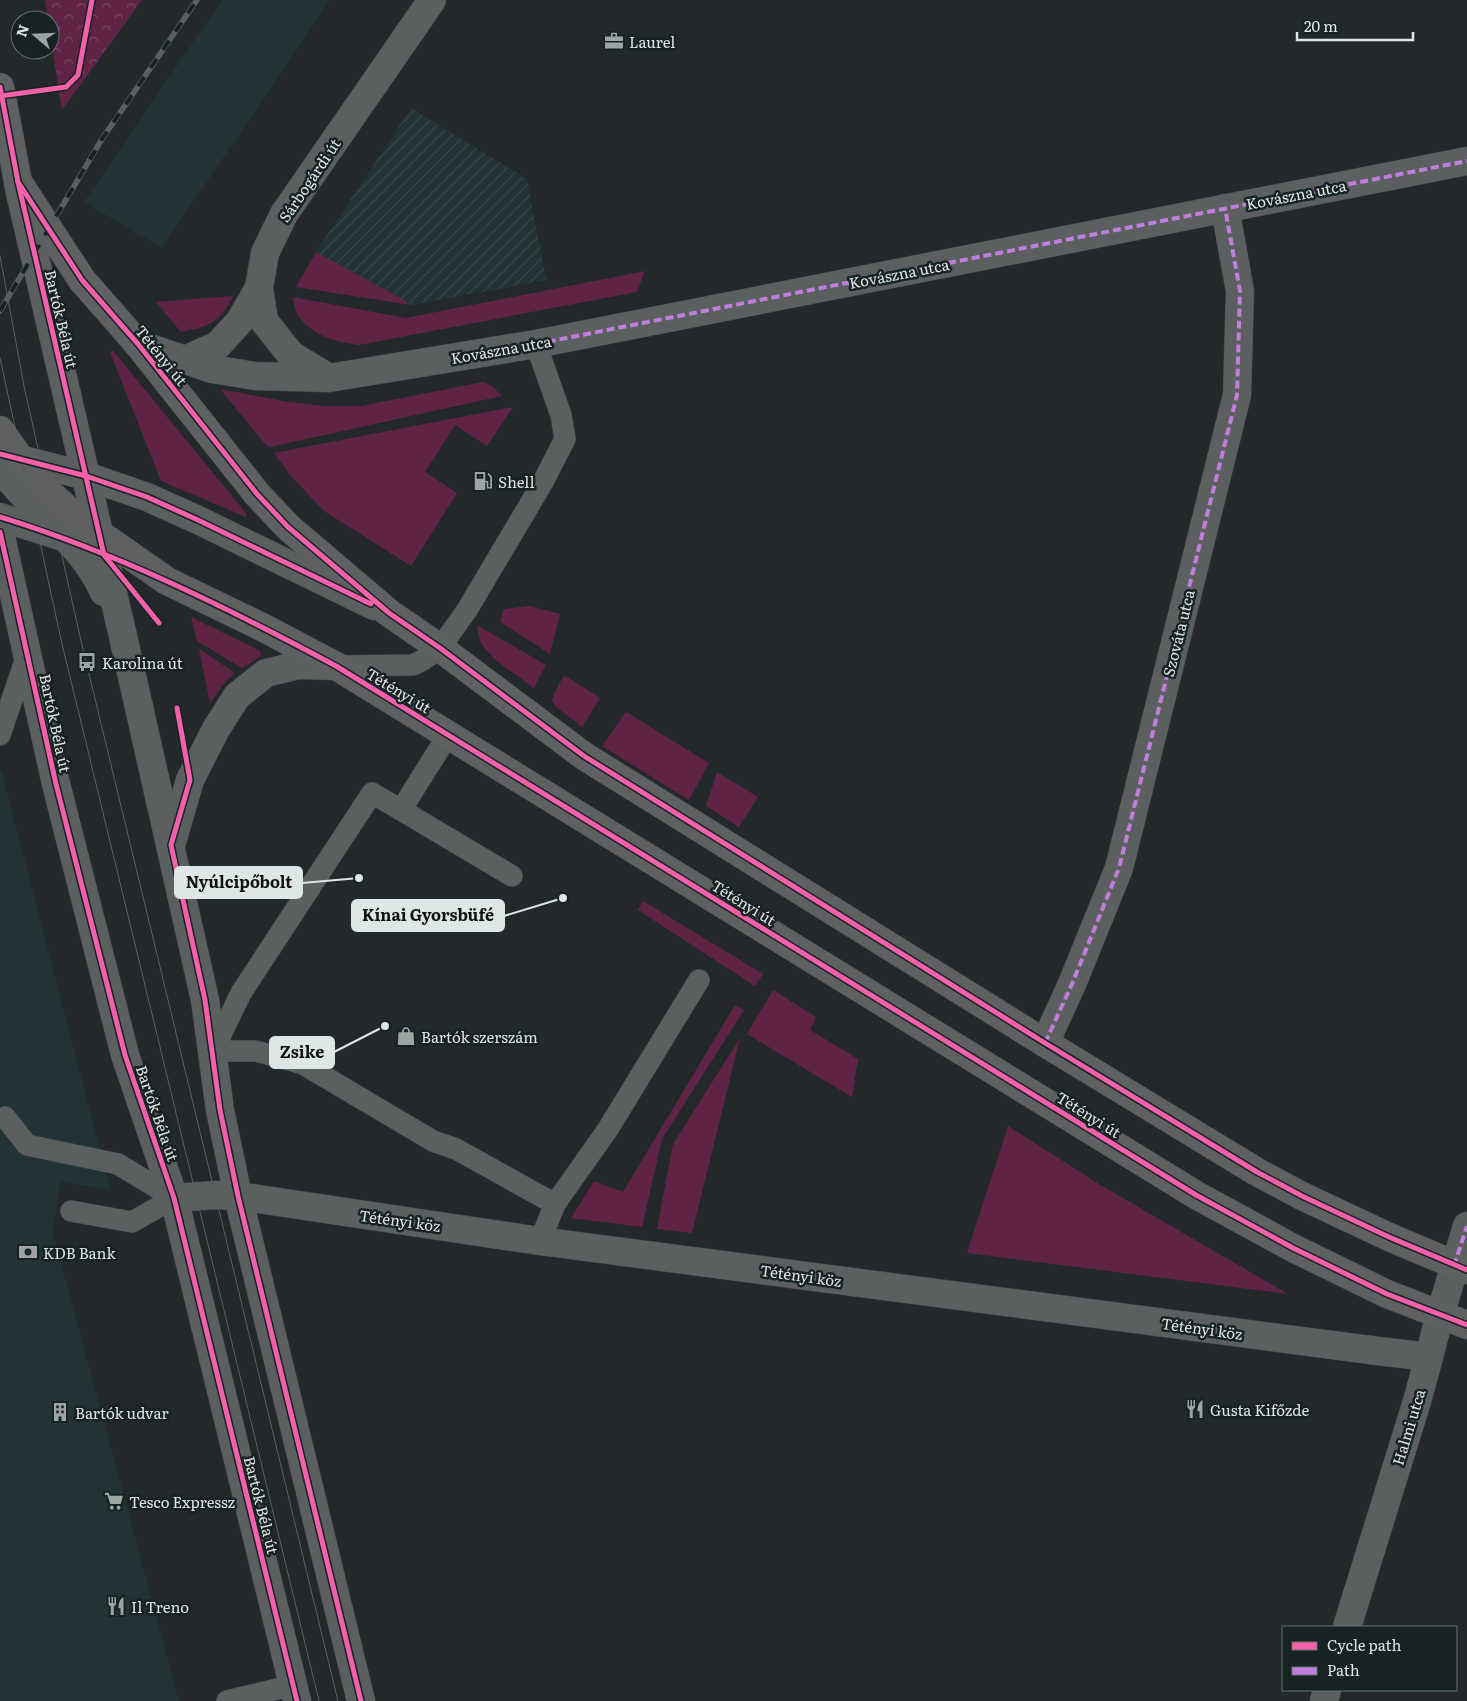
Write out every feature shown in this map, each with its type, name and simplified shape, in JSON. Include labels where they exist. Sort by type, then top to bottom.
[{"type":"main road","name":"Bartók Béla út","points":[[0,87],[18,182]]},
{"type":"main road","name":"Tétényi út","points":[[18,182],[82,280],[138,344],[257,494],[288,528],[389,613],[440,648],[584,756],[1256,1172],[1389,1237],[1461,1268]]},
{"type":"main road","points":[[0,430],[7,461]]},
{"type":"main road","name":"Tétényi út","points":[[7,461],[78,519],[102,544],[167,581],[262,627],[336,666],[1196,1195],[1293,1248],[1387,1294],[1467,1325]]},
{"type":"street","name":"Sárbogárdi út","points":[[184,360],[218,345],[240,321],[260,288],[265,253],[284,214],[432,0]]},
{"type":"street","name":"Kovászna utca","points":[[184,360],[212,369],[255,376],[329,378],[536,344],[1467,161]]},
{"type":"street","name":"Bartók Béla út","points":[[18,182],[205,1000],[220,1110],[238,1196],[361,1701]]},
{"type":"street","name":"Szováta utca","points":[[1045,1043],[1072,984],[1119,868],[1237,395],[1240,291],[1226,208]]},
{"type":"street","points":[[260,288],[264,321],[291,355],[329,378]]},
{"type":"street","points":[[138,344],[184,360]]},
{"type":"street","points":[[7,461],[86,476]]},
{"type":"street","points":[[7,461],[30,502],[68,539],[99,579],[122,632]]},
{"type":"street","name":"Tétényi út","points":[[86,476],[147,497],[198,520],[389,613]]},
{"type":"street","points":[[0,517],[68,539],[102,544]]},
{"type":"street","name":"Bartók Béla út","points":[[0,532],[56,784],[125,1055],[174,1198],[296,1693]]},
{"type":"street","points":[[171,845],[190,780],[216,729],[237,696],[266,672],[299,665],[336,666]]},
{"type":"street","name":"Tétényi köz","points":[[174,1198],[215,1195],[238,1196],[540,1240],[1428,1357]]},
{"type":"street","name":"Halmi utca","points":[[1347,1626],[1418,1398],[1440,1314],[1461,1268],[1467,1226]]},
{"type":"lane","points":[[336,666],[413,665],[440,648],[467,610],[543,482],[565,439],[561,416],[536,344]]},
{"type":"lane","points":[[0,735],[28,652]]},
{"type":"lane","points":[[401,810],[448,735]]},
{"type":"lane","points":[[512,876],[372,792],[241,993],[213,1051],[256,1051],[303,1064],[433,1141],[456,1149],[556,1204]]},
{"type":"lane","points":[[540,1240],[556,1204],[608,1129],[699,980]]},
{"type":"lane","points":[[5,1117],[28,1145],[118,1164],[174,1198],[132,1222],[71,1211]]},
{"type":"lane","points":[[227,1701],[296,1693]]},
{"type":"shaded area","points":[[222,0],[330,0],[162,248],[84,202]]},
{"type":"shaded area","points":[[411,108],[527,179],[546,280],[411,305],[316,252]]},
{"type":"shaded area","points":[[0,769],[110,1189],[60,1182],[53,1233],[179,1701],[0,1701]]},
{"type":"green space","points":[[45,0],[142,0],[62,110],[54,60],[60,60],[60,10],[46,10]]},
{"type":"green space","points":[[316,252],[404,300],[411,305],[296,287]]},
{"type":"green space","points":[[645,271],[637,292],[359,345],[327,338],[312,330],[299,316],[292,297],[406,318]]},
{"type":"green space","points":[[233,296],[223,312],[213,322],[199,328],[181,332],[156,302]]},
{"type":"green space","points":[[113,351],[246,513],[246,517],[161,481],[110,352]]},
{"type":"green space","points":[[483,382],[493,387],[502,396],[270,447],[265,444],[220,389],[289,402],[323,406],[361,406]]},
{"type":"green space","points":[[513,407],[487,446],[455,425],[425,472],[457,493],[411,566],[324,511],[292,477],[274,453]]},
{"type":"green space","points":[[529,606],[560,614],[550,654],[500,622],[504,609]]},
{"type":"green space","points":[[191,617],[260,651],[261,656],[242,668],[197,641]]},
{"type":"green space","points":[[477,625],[546,665],[534,688],[489,653],[481,642]]},
{"type":"green space","points":[[199,649],[235,673],[225,682],[210,703]]},
{"type":"green space","points":[[564,675],[600,698],[582,727],[556,707],[552,701]]},
{"type":"green space","points":[[626,712],[709,763],[689,800],[602,746]]},
{"type":"green space","points":[[717,772],[758,797],[739,827],[706,806]]},
{"type":"green space","points":[[643,901],[763,974],[755,986],[638,910]]},
{"type":"green space","points":[[773,990],[816,1017],[810,1030],[858,1059],[852,1097],[747,1034]]},
{"type":"green space","points":[[735,1005],[744,1010],[662,1139],[642,1227],[571,1218],[594,1181],[623,1192]]},
{"type":"green space","points":[[740,1038],[692,1233],[657,1229],[673,1144]]},
{"type":"green space","points":[[1008,1126],[1099,1184],[1288,1294],[967,1253]]},
{"type":"tram line","points":[[0,256],[24,386],[81,641],[338,1701]]},
{"type":"tram line","points":[[0,358],[62,644],[319,1701]]},
{"type":"railway","points":[[0,311],[102,139],[197,0]]},
{"type":"marked path","points":[[536,344],[1467,161]]},
{"type":"marked path","points":[[1045,1043],[1072,984],[1119,868],[1237,395],[1240,291],[1225,208]]},
{"type":"marked path","points":[[1454,1266],[1467,1226]]},
{"type":"cycle path","points":[[0,96],[66,87],[78,75],[92,0]]},
{"type":"cycle path","points":[[0,87],[18,182],[104,555],[159,623]]},
{"type":"cycle path","points":[[18,182],[82,280],[138,344],[257,494],[288,527],[389,613],[440,648],[584,756],[1045,1043],[1257,1172],[1302,1196],[1389,1237],[1467,1270]]},
{"type":"cycle path","points":[[0,454],[86,476],[147,497],[371,604]]},
{"type":"cycle path","points":[[0,517],[87,547],[171,583],[254,623],[336,666],[1196,1195],[1293,1248],[1387,1294],[1467,1325]]},
{"type":"cycle path","points":[[0,532],[56,784],[125,1055],[174,1198],[297,1701]]},
{"type":"cycle path","points":[[177,708],[190,780],[171,845],[205,1000],[220,1110],[238,1196],[361,1701]]},
{"type":"place","name":"Laurel","points":[[614,41]]},
{"type":"place","name":"Shell","points":[[483,481]]},
{"type":"place","name":"Karolina út","points":[[87,662]]},
{"type":"place","name":"Nyúlcipőbolt","points":[[359,878]]},
{"type":"place","name":"Kínai Gyorsbüfé","points":[[563,898]]},
{"type":"place","name":"Zsike","points":[[385,1026]]},
{"type":"place","name":"Bartók szerszám","points":[[406,1036]]},
{"type":"place","name":"KDB Bank","points":[[28,1252]]},
{"type":"place","name":"Gusta Kifőzde","points":[[1195,1409]]},
{"type":"place","name":"Bartók udvar","points":[[60,1412]]},
{"type":"place","name":"Tesco Expressz","points":[[114,1501]]},
{"type":"place","name":"Il Treno","points":[[116,1606]]}]
